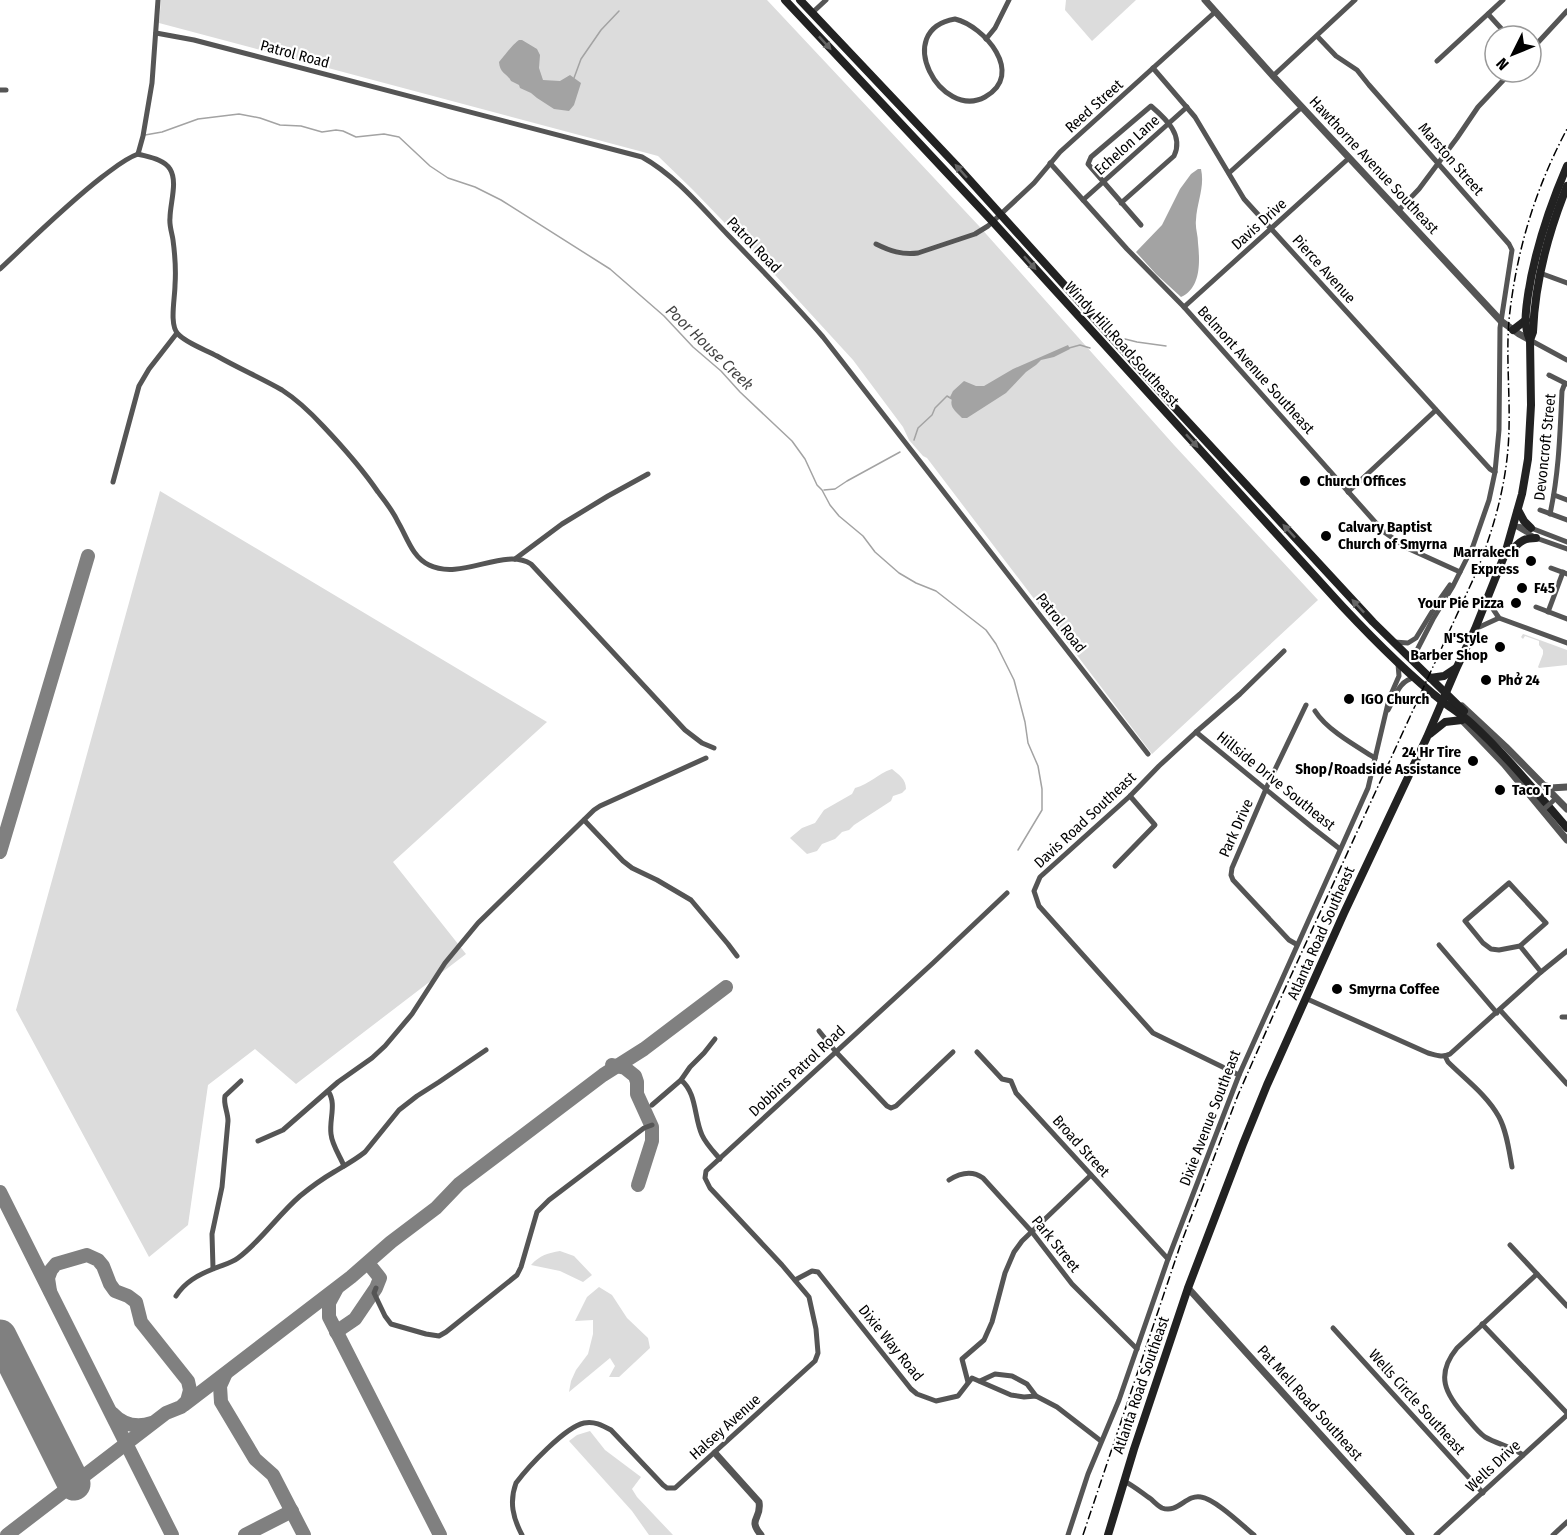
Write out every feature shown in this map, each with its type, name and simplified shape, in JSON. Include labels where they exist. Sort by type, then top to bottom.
[{"type":"main road","name":"Windy Hill Road Southeast","points":[[785,0],[993,222],[1342,606],[1396,660],[1443,702],[1463,716],[1495,747],[1567,828]]},
{"type":"main road","name":"Windy Hill Road Southeast","points":[[800,0],[956,165],[1202,437],[1392,642],[1512,758],[1567,822]]},
{"type":"main road","name":"Atlanta Road Southeast","points":[[1530,340],[1525,330],[1532,272],[1538,244],[1567,166]]},
{"type":"main road","name":"Atlanta Road Southeast","points":[[1108,1535],[1188,1288],[1243,1144],[1305,998],[1443,702],[1505,554],[1526,472],[1531,405],[1530,340],[1540,273],[1549,235],[1567,186]]},
{"type":"main road","points":[[1513,330],[1526,320]]},
{"type":"main road","points":[[1518,510],[1531,528]]},
{"type":"main road","points":[[1505,554],[1521,541],[1536,538]]},
{"type":"main road","points":[[1430,678],[1444,676],[1457,667]]},
{"type":"main road","points":[[1427,737],[1444,722],[1462,720]]},
{"type":"street","points":[[138,154],[151,92],[158,0]]},
{"type":"street","points":[[812,13],[826,0]]},
{"type":"street","points":[[986,39],[995,28],[1009,0]]},
{"type":"street","name":"Hawthorne Avenue Southeast","points":[[1204,0],[1501,321],[1530,340]]},
{"type":"street","points":[[1273,76],[1355,0]]},
{"type":"street","points":[[1437,61],[1503,0]]},
{"type":"street","points":[[1543,37],[1567,11]]},
{"type":"street","name":"Reed Street","points":[[876,244],[897,252],[918,253],[975,234],[987,227],[1034,183],[1050,163],[1215,12]]},
{"type":"street","points":[[1488,14],[1497,24]]},
{"type":"street","points":[[955,19],[973,26],[986,39],[997,52],[1002,64],[1001,78],[992,92],[980,99],[961,100],[946,93],[936,81],[924,58],[923,49],[929,33],[946,20],[955,19]]},
{"type":"street","name":"Patrol Road","points":[[156,33],[205,43],[642,157],[666,171],[823,337],[1148,754]]},
{"type":"street","name":"Marston Street","points":[[1317,36],[1336,56],[1360,72],[1511,248],[1501,321]]},
{"type":"street","name":"Pierce Avenue","points":[[1153,68],[1187,107],[1242,195],[1495,472]]},
{"type":"street","points":[[1398,212],[1419,189],[1475,111],[1499,84]]},
{"type":"street","points":[[1121,203],[1174,156],[1178,144],[1176,133],[1150,106],[1091,157],[1088,164],[1121,203],[1141,225]]},
{"type":"street","name":"Echelon Lane","points":[[1083,200],[1187,107]]},
{"type":"street","points":[[1229,173],[1302,107]]},
{"type":"street","points":[[0,269],[84,192],[132,156],[138,154],[159,160],[168,166],[174,177],[169,221],[176,280],[173,324],[177,333],[282,391],[301,405],[323,426],[374,486],[422,561],[430,566],[452,569],[470,568],[515,559],[526,562],[538,571],[685,729],[702,743],[714,748]]},
{"type":"street","name":"Davis Drive","points":[[1184,308],[1349,158]]},
{"type":"street","name":"Belmont Avenue Southeast","points":[[1050,163],[1138,261],[1184,308],[1380,528],[1393,539],[1460,572]]},
{"type":"street","points":[[1540,273],[1567,283]]},
{"type":"street","points":[[1414,663],[1415,654],[1460,572],[1479,531],[1489,500],[1495,472],[1500,420],[1499,335],[1501,321]]},
{"type":"street","points":[[113,482],[138,386],[177,333]]},
{"type":"street","points":[[1530,340],[1567,360]]},
{"type":"street","points":[[1549,375],[1566,383]]},
{"type":"street","name":"Devoncroft Street","points":[[1550,514],[1559,456],[1560,423],[1564,405],[1562,392],[1566,383]]},
{"type":"street","points":[[1348,492],[1436,410]]},
{"type":"street","points":[[1560,423],[1567,424]]},
{"type":"street","points":[[515,559],[562,524],[648,474]]},
{"type":"street","points":[[1554,495],[1567,500]]},
{"type":"street","points":[[1540,510],[1567,520]]},
{"type":"street","points":[[1514,525],[1531,528],[1567,542]]},
{"type":"street","points":[[1514,525],[1536,538],[1567,549]]},
{"type":"street","points":[[1548,612],[1565,573],[1551,567]]},
{"type":"street","points":[[1392,642],[1408,643],[1416,638],[1460,572]]},
{"type":"street","points":[[1487,600],[1499,618],[1567,643]]},
{"type":"street","points":[[1536,607],[1567,619]]},
{"type":"street","points":[[1475,629],[1499,618]]},
{"type":"street","name":"Davis Road Southeast","points":[[1239,1075],[1153,1033],[1039,906],[1034,891],[1040,877],[1284,651]]},
{"type":"street","name":"Dixie Avenue Southeast","points":[[1068,1535],[1088,1474],[1119,1400],[1168,1259],[1239,1075],[1368,788],[1389,699],[1399,676],[1396,660]]},
{"type":"street","name":"Dixie Avenue Southeast","points":[[1385,714],[1403,682],[1416,678]]},
{"type":"street","name":"Windy Hill Road Southeast","points":[[1446,693],[1544,785],[1554,800],[1567,809]]},
{"type":"street","name":"Windy Hill Road Southeast","points":[[1443,702],[1498,757],[1567,840]]},
{"type":"street","name":"Park Drive","points":[[1296,944],[1289,940],[1233,880],[1231,875],[1266,789],[1306,705]]},
{"type":"street","points":[[1315,711],[1336,732],[1375,758]]},
{"type":"street","name":"Hillside Drive Southeast","points":[[1196,732],[1340,849]]},
{"type":"street","points":[[258,1141],[283,1130],[328,1090],[385,1046],[412,1014],[445,963],[478,923],[600,806],[706,758]]},
{"type":"street","points":[[1544,785],[1550,788],[1567,787]]},
{"type":"street","points":[[1544,810],[1567,787]]},
{"type":"street","points":[[1115,866],[1155,825],[1130,796]]},
{"type":"street","points":[[584,820],[632,868],[691,900],[737,956]]},
{"type":"street","points":[[1509,883],[1546,923],[1521,946],[1491,949],[1465,921],[1509,883]]},
{"type":"street","name":"Dobbins Patrol Road","points":[[706,1171],[905,989],[1007,892]]},
{"type":"street","points":[[1439,945],[1567,1084]]},
{"type":"street","points":[[1521,946],[1541,972]]},
{"type":"street","points":[[1305,998],[1428,1053],[1445,1056],[1567,951]]},
{"type":"street","points":[[819,1031],[836,1052],[891,1108],[896,1106],[953,1052]]},
{"type":"street","points":[[651,1106],[681,1080],[715,1039]]},
{"type":"street","points":[[176,1296],[191,1280],[226,1265],[246,1252],[299,1197],[365,1152],[399,1110],[417,1095],[486,1050]]},
{"type":"street","name":"Broad Street","points":[[977,1052],[1002,1079],[1011,1082],[1016,1093],[1168,1259]]},
{"type":"street","points":[[1445,1056],[1448,1062],[1487,1101],[1498,1117],[1505,1135],[1512,1167]]},
{"type":"street","points":[[681,1080],[686,1083],[691,1093],[702,1136],[720,1159]]},
{"type":"street","points":[[213,1269],[212,1234],[222,1186],[228,1121],[224,1100],[225,1096],[242,1081]]},
{"type":"street","points":[[328,1090],[333,1104],[330,1131],[344,1166]]},
{"type":"street","points":[[376,1288],[374,1293],[391,1324],[438,1336],[446,1332],[517,1275],[537,1212],[585,1172],[644,1128],[652,1125]]},
{"type":"street","name":"Halsey Avenue","points":[[522,1535],[512,1512],[516,1483],[548,1448],[571,1428],[586,1422],[593,1422],[611,1430],[667,1488],[675,1488],[815,1361],[818,1353],[816,1329],[809,1297],[710,1188],[705,1178],[706,1171]]},
{"type":"street","name":"Park Street","points":[[949,1180],[968,1173],[983,1178],[1032,1232],[1072,1284],[1137,1349]]},
{"type":"street","points":[[1036,1396],[1011,1395],[972,1378],[968,1382],[962,1359],[984,1340],[992,1322],[1007,1267],[1022,1240],[1091,1175]]},
{"type":"street","points":[[1510,1245],[1567,1306]]},
{"type":"street","name":"Dixie Way Road","points":[[795,1280],[812,1271],[818,1272],[917,1394],[936,1401],[958,1396],[968,1382]]},
{"type":"street","points":[[1523,1455],[1484,1436],[1462,1413],[1451,1397],[1444,1382],[1444,1376],[1447,1364],[1457,1348],[1537,1274]]},
{"type":"street","name":"Pat Mell Road Southeast","points":[[1188,1288],[1411,1535]]},
{"type":"street","points":[[1482,1324],[1567,1414]]},
{"type":"street","name":"Wells Circle Southeast","points":[[1333,1328],[1483,1493]]},
{"type":"street","points":[[980,1382],[995,1374],[1012,1376],[1027,1384],[1036,1396],[1056,1407],[1101,1442]]},
{"type":"street","name":"Wells Drive","points":[[1436,1535],[1567,1414]]},
{"type":"street","points":[[715,1453],[759,1502],[759,1512],[754,1523],[761,1535]]},
{"type":"street","points":[[1124,1481],[1162,1508],[1177,1508],[1192,1498],[1201,1496],[1215,1503],[1254,1535]]},
{"type":"street","points":[[1553,1535],[1567,1522]]},
{"type":"shaded area","points":[[161,0],[767,0],[979,226],[1174,445],[1318,600],[1152,754],[927,458],[909,440],[903,427],[853,360],[776,276],[658,156],[159,23]]},
{"type":"shaded area","points":[[1066,0],[1136,0],[1092,41],[1065,10]]},
{"type":"shaded area","points":[[519,40],[537,49],[540,55],[539,68],[543,80],[560,81],[570,75],[581,83],[574,105],[569,111],[554,109],[520,88],[502,71],[499,62]]},
{"type":"shaded area","points":[[1201,169],[1202,182],[1196,223],[1199,250],[1198,274],[1188,293],[1181,297],[1136,252],[1162,225],[1180,189],[1191,174]]},
{"type":"shaded area","points":[[1068,345],[1070,349],[1054,357],[1041,360],[1006,393],[967,418],[962,418],[953,407],[950,397],[964,381],[976,386],[984,386],[1013,369]]},
{"type":"shaded area","points":[[160,491],[547,722],[393,862],[466,954],[296,1084],[255,1049],[208,1085],[188,1225],[149,1257],[16,1010]]},
{"type":"shaded area","points":[[1523,634],[1567,650],[1567,665],[1539,668],[1543,650],[1539,641],[1525,636],[1523,639],[1521,637]]},
{"type":"shaded area","points":[[892,769],[900,775],[906,789],[893,796],[891,801],[849,830],[822,844],[817,851],[807,854],[790,838],[802,828],[815,823],[824,810],[852,794],[855,788]]},
{"type":"shaded area","points":[[560,1251],[574,1256],[592,1275],[583,1282],[560,1271],[531,1265],[544,1255]]},
{"type":"shaded area","points":[[599,1287],[612,1295],[627,1318],[648,1338],[650,1348],[619,1377],[609,1377],[615,1366],[610,1358],[569,1392],[576,1370],[588,1354],[593,1334],[593,1320],[575,1321],[587,1297]]},
{"type":"shaded area","points":[[590,1431],[605,1450],[641,1477],[632,1489],[673,1535],[649,1535],[632,1511],[569,1441],[577,1435]]},
{"type":"waterway","points":[[574,78],[581,59],[601,30],[619,11]]},
{"type":"waterway","name":"Poor House Creek","points":[[145,135],[162,132],[198,119],[239,114],[280,125],[301,126],[322,132],[343,131],[356,137],[384,134],[399,137],[430,166],[448,178],[475,187],[501,200],[610,269],[664,316],[693,347],[721,371],[792,441],[805,459],[817,485],[830,505],[839,516],[863,536],[875,552],[899,573],[936,591],[986,630],[996,644],[1014,680],[1028,743],[1038,766],[1042,789],[1042,810],[1018,850]]},
{"type":"waterway","points":[[1125,339],[1166,346]]},
{"type":"waterway","points":[[1069,348],[1080,345],[1090,348]]},
{"type":"waterway","points":[[914,440],[918,428],[932,415],[935,408],[947,396],[952,399]]},
{"type":"waterway","points":[[824,490],[835,489],[900,452]]},
{"type":"taxiway","points":[[0,852],[88,556]]},
{"type":"taxiway","points":[[184,1405],[351,1277],[391,1242],[436,1208],[459,1184],[603,1075],[644,1049],[726,987]]},
{"type":"taxiway","points":[[612,1065],[625,1068],[635,1076],[637,1094],[652,1127],[652,1141],[638,1185]]},
{"type":"taxiway","points":[[0,1192],[172,1535]]},
{"type":"taxiway","points":[[7,1535],[166,1413],[181,1407],[187,1401],[190,1390],[188,1381],[141,1322],[136,1302],[115,1291],[98,1260],[87,1255],[56,1264],[48,1278],[50,1291]]},
{"type":"taxiway","points":[[336,1332],[355,1319],[376,1288],[380,1278],[368,1263]]},
{"type":"taxiway","points":[[336,1290],[329,1303],[329,1317],[440,1535]]},
{"type":"taxiway","points":[[225,1375],[220,1386],[221,1402],[255,1459],[273,1475],[304,1535]]},
{"type":"taxiway","points":[[112,1413],[131,1424],[152,1423]]},
{"type":"taxiway","points":[[245,1535],[292,1511]]},
{"type":"runway","points":[[0,1336],[74,1484]]},
{"type":"railway","points":[[1083,1535],[1180,1246],[1238,1095],[1484,554],[1499,502],[1508,448],[1508,334],[1512,295],[1522,246],[1536,198],[1567,129]]},
{"type":"place","name":"Church Offices","points":[[1305,481]]},
{"type":"place","name":"Calvary Baptist Church of Smyrna","points":[[1326,536]]},
{"type":"place","name":"Marrakech Express","points":[[1531,561]]},
{"type":"place","name":"F45","points":[[1522,588]]},
{"type":"place","name":"Your Pie Pizza","points":[[1516,603]]},
{"type":"place","name":"N'Style Barber Shop","points":[[1500,647]]},
{"type":"place","name":"Phở 24","points":[[1486,680]]},
{"type":"place","name":"IGO Church","points":[[1349,699]]},
{"type":"place","name":"24 Hr Tire Shop/Roadside Assistance","points":[[1473,761]]},
{"type":"place","name":"Taco T","points":[[1500,790]]},
{"type":"place","name":"Smyrna Coffee","points":[[1337,989]]}]
